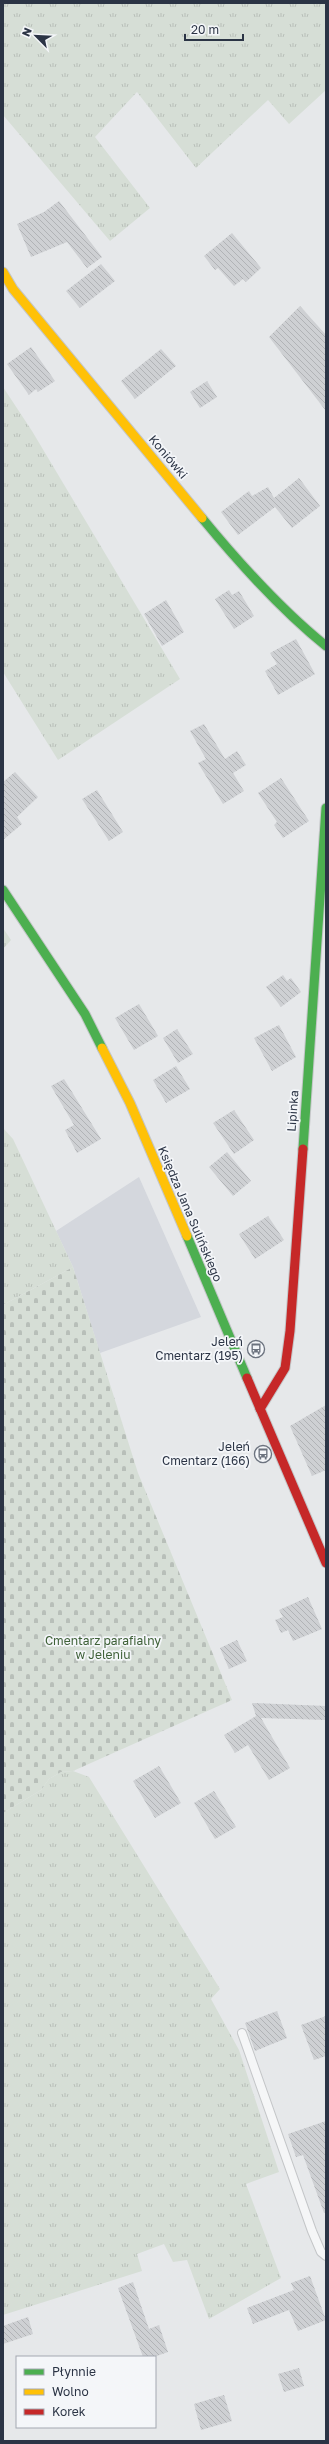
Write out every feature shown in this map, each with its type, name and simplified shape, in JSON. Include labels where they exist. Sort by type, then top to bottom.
[{"type":"street","name":"Koniówki","points":[[3,272],[13,289],[232,554],[310,633],[326,646]]},
{"type":"street","name":"Lipinka","points":[[260,1409],[285,1368],[290,1331],[326,808]]},
{"type":"street","name":"Księdza Jana Sulińskiego","points":[[3,890],[85,1014],[130,1103],[326,1563]]},
{"type":"lane","points":[[242,2033],[312,2231],[321,2252],[326,2256]]},
{"type":"shaded area","points":[[139,1177],[201,1317],[100,1353],[73,1267],[56,1231]]},
{"type":"green space","points":[[3,3],[326,3],[326,90],[289,124],[268,100],[196,168],[137,92],[95,137],[150,208],[110,241],[3,115]]},
{"type":"green space","points":[[3,387],[32,431],[180,679],[58,760],[3,672]]},
{"type":"green space","points":[[3,928],[11,940],[3,949]]},
{"type":"green space","points":[[3,1128],[13,1139],[73,1267],[3,1305]]},
{"type":"green space","name":"Cmentarz parafialny w Jeleniu","points":[[73,1267],[138,1473],[232,1700],[73,1771],[61,1772],[49,1779],[41,1790],[3,1813],[3,1305]]},
{"type":"green space","points":[[73,1771],[89,1777],[220,1989],[211,1999],[239,2050],[279,2172],[246,2184],[281,2278],[209,2319],[187,2260],[173,2262],[164,2244],[137,2254],[142,2271],[3,2315],[3,1813],[41,1790],[49,1779],[61,1772]]},
{"type":"building","points":[[59,201],[102,257],[87,268],[67,242],[31,257],[17,224],[44,212]]},
{"type":"building","points":[[232,233],[261,268],[246,282],[243,279],[234,286],[218,268],[215,270],[204,256]]},
{"type":"building","points":[[101,264],[115,281],[80,308],[66,291]]},
{"type":"building","points":[[300,306],[326,335],[326,411],[269,337]]},
{"type":"building","points":[[31,347],[55,381],[38,392],[36,389],[29,395],[7,364]]},
{"type":"building","points":[[161,349],[176,366],[135,399],[121,381]]},
{"type":"building","points":[[207,381],[217,397],[200,408],[190,392]]},
{"type":"building","points":[[299,478],[320,506],[292,528],[275,507],[238,535],[221,512],[249,491],[252,496],[268,487],[274,498]]},
{"type":"building","points":[[229,590],[232,595],[239,591],[254,616],[234,629],[215,599]]},
{"type":"building","points":[[166,600],[184,632],[162,646],[144,614]]},
{"type":"building","points":[[296,639],[315,674],[278,695],[265,671],[277,664],[270,653]]},
{"type":"building","points":[[204,724],[225,759],[237,751],[246,765],[233,773],[244,791],[223,804],[198,763],[206,759],[190,731]]},
{"type":"building","points":[[15,772],[38,797],[17,817],[22,824],[3,840],[3,782]]},
{"type":"building","points":[[281,778],[309,821],[283,838],[274,825],[277,822],[258,793]]},
{"type":"building","points":[[97,790],[123,832],[109,841],[82,799]]},
{"type":"building","points":[[283,975],[287,981],[291,978],[301,992],[281,1007],[266,987]]},
{"type":"building","points":[[139,1004],[158,1036],[134,1050],[115,1018]]},
{"type":"building","points":[[279,1025],[296,1057],[272,1071],[254,1038]]},
{"type":"building","points":[[177,1029],[193,1054],[178,1063],[163,1038]]},
{"type":"building","points":[[176,1066],[190,1089],[166,1103],[153,1080]]},
{"type":"building","points":[[64,1079],[101,1139],[77,1153],[65,1130],[74,1125],[51,1086]]},
{"type":"building","points":[[234,1110],[254,1140],[234,1154],[213,1123]]},
{"type":"building","points":[[227,1152],[251,1181],[233,1196],[209,1167]]},
{"type":"building","points":[[268,1216],[284,1240],[255,1259],[239,1234]]},
{"type":"building","points":[[326,1405],[326,1470],[312,1476],[290,1426]]},
{"type":"building","points":[[308,1597],[322,1629],[293,1641],[288,1630],[281,1633],[275,1620],[283,1617],[279,1610]]},
{"type":"building","points":[[237,1640],[247,1661],[229,1669],[220,1648]]},
{"type":"building","points":[[252,1703],[326,1706],[326,1720],[261,1718],[290,1768],[269,1780],[248,1745],[235,1753],[224,1735],[256,1716]]},
{"type":"building","points":[[159,1766],[181,1803],[155,1818],[133,1781]]},
{"type":"building","points":[[214,1791],[236,1827],[215,1839],[194,1803]]},
{"type":"building","points":[[277,2011],[287,2038],[255,2051],[245,2023]]},
{"type":"building","points":[[326,2016],[326,2056],[314,2060],[301,2025]]},
{"type":"building","points":[[326,2121],[326,2213],[324,2213],[303,2155],[296,2157],[288,2134]]},
{"type":"building","points":[[310,2276],[326,2320],[298,2331],[289,2310],[253,2324],[247,2308],[294,2290],[291,2283]]},
{"type":"building","points":[[133,2282],[149,2329],[159,2325],[168,2352],[156,2356],[143,2356],[118,2288]]},
{"type":"building","points":[[28,2317],[33,2334],[3,2344],[3,2326]]},
{"type":"building","points":[[299,2368],[304,2386],[284,2392],[278,2374]]},
{"type":"building","points":[[224,2395],[232,2421],[201,2430],[194,2404]]},
{"type":"traffic: fast","points":[[202,518],[276,601],[326,646]]},
{"type":"traffic: fast","points":[[303,1149],[326,808]]},
{"type":"traffic: fast","points":[[3,890],[85,1014],[102,1048]]},
{"type":"traffic: fast","points":[[187,1236],[247,1378]]},
{"type":"traffic: slow","points":[[3,272],[13,289],[202,518]]},
{"type":"traffic: slow","points":[[102,1048],[130,1103],[187,1236]]},
{"type":"traffic: jam","points":[[260,1409],[285,1368],[290,1331],[303,1149]]},
{"type":"traffic: jam","points":[[247,1378],[326,1563]]},
{"type":"place","name":"Jeleń Cmentarz (195)","points":[[256,1349]]},
{"type":"place","name":"Jeleń Cmentarz (166)","points":[[263,1454]]}]
